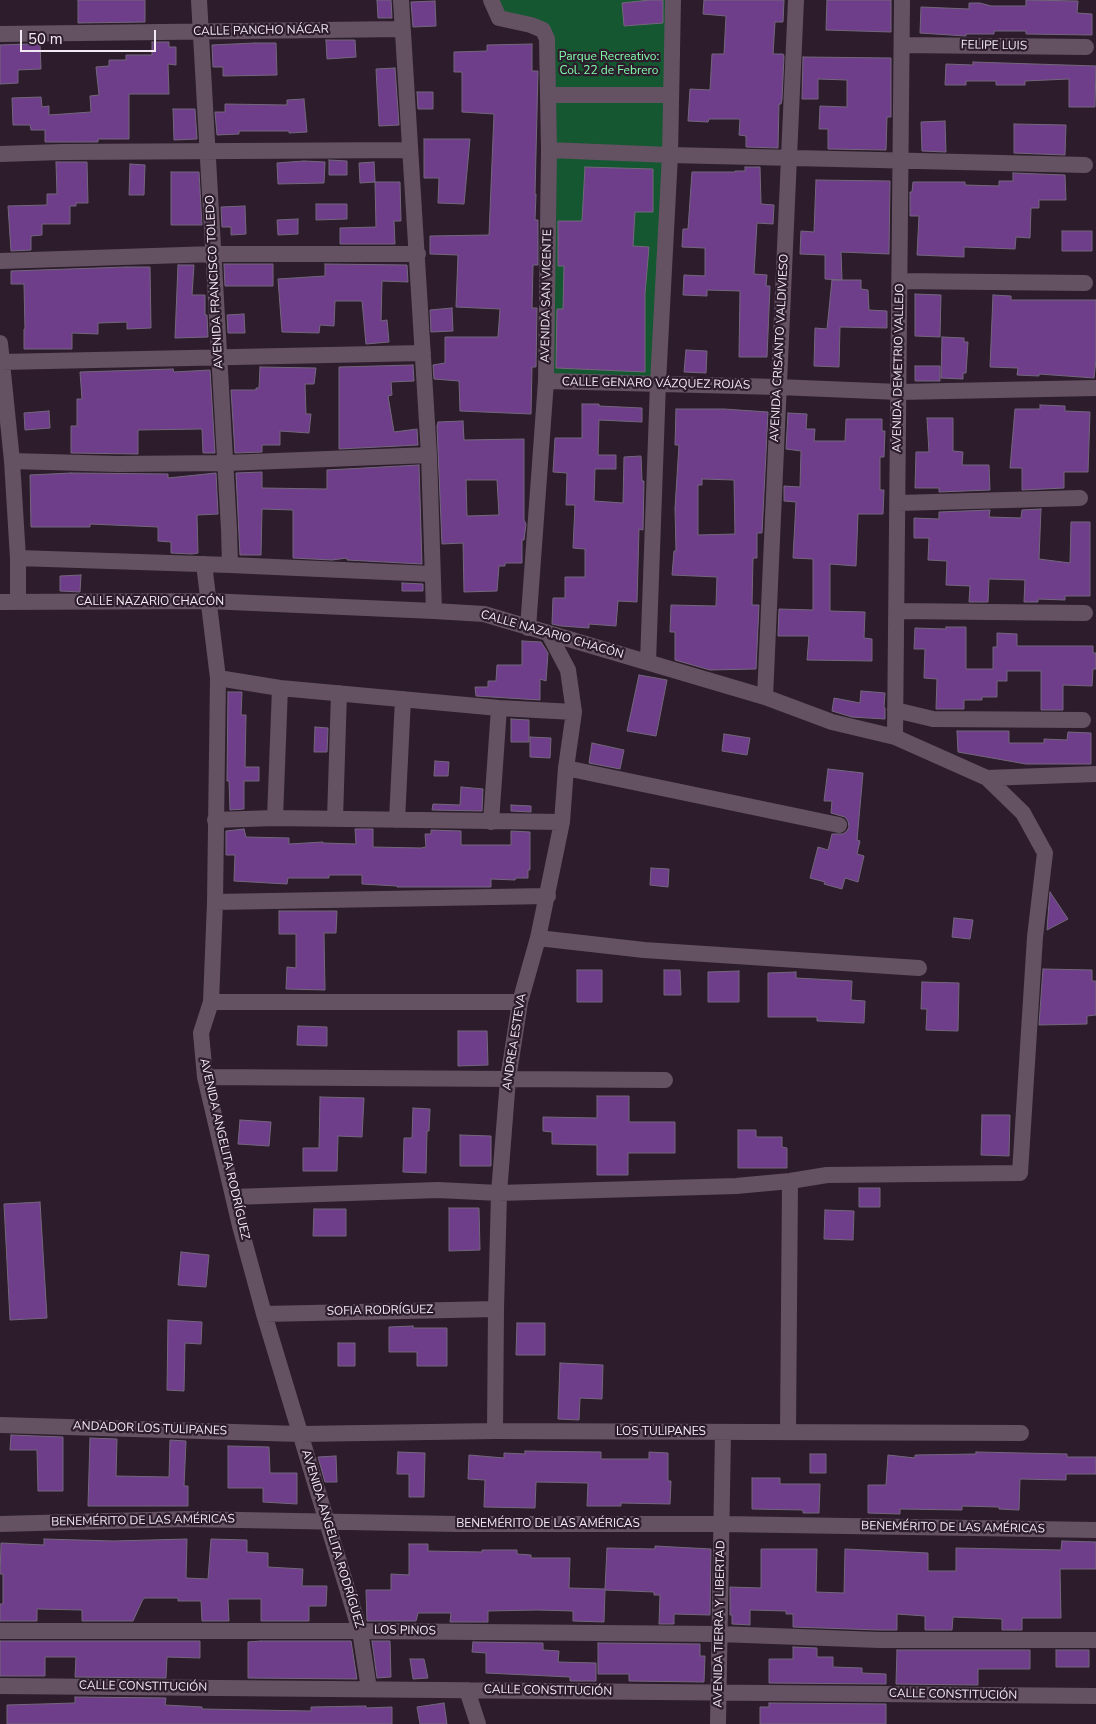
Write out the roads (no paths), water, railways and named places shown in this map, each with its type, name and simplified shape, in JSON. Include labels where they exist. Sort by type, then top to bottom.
[{"type":"street","name":"AVENIDA FRANCISCO TOLEDO","points":[[199,0],[226,463],[230,565]]},
{"type":"street","points":[[401,0],[429,455],[434,611]]},
{"type":"street","name":"AVENIDA SAN VICENTE","points":[[491,0],[499,18],[531,25],[543,30],[547,38],[549,150],[546,381],[528,628]]},
{"type":"street","points":[[648,662],[658,383],[670,155],[673,0]]},
{"type":"street","name":"AVENIDA CRISANTO VALDIVIESO","points":[[764,697],[796,0]]},
{"type":"street","name":"AVENIDA DEMETRIO VALLEJO","points":[[895,737],[902,0]]},
{"type":"street","name":"CALLE PANCHO NÁCAR","points":[[0,34],[402,29]]},
{"type":"street","name":"FELIPE LUIS","points":[[902,45],[1086,47]]},
{"type":"street","points":[[549,95],[671,95]]},
{"type":"street","points":[[0,154],[409,150]]},
{"type":"street","points":[[549,150],[670,155],[1085,165]]},
{"type":"street","points":[[0,261],[214,254],[418,254]]},
{"type":"street","points":[[900,281],[1085,283]]},
{"type":"street","points":[[0,343],[12,461],[18,558],[18,602]]},
{"type":"street","points":[[1,362],[423,354]]},
{"type":"street","name":"CALLE GENARO VÁZQUEZ ROJAS","points":[[546,381],[898,392],[1096,388]]},
{"type":"street","points":[[12,461],[118,464],[226,463],[429,455]]},
{"type":"street","points":[[898,503],[1080,498]]},
{"type":"street","points":[[18,558],[432,574]]},
{"type":"street","name":"AVENIDA ANGELITA RODRÍGUEZ","points":[[204,564],[218,678],[215,902],[211,1002],[201,1033],[205,1077],[233,1197],[264,1314],[360,1631],[369,1690]]},
{"type":"street","name":"CALLE NAZARIO CHACÓN","points":[[0,602],[208,601],[484,614],[764,697],[832,722],[895,737],[986,778],[1023,813],[1045,853],[1036,937],[1020,1173],[826,1175],[790,1181]]},
{"type":"street","points":[[896,611],[1085,613]]},
{"type":"street","name":"ANDREA ESTEVA","points":[[495,1431],[499,1193],[508,1079],[520,1002],[548,896],[562,822],[566,768],[574,712],[568,670],[549,634]]},
{"type":"street","points":[[218,678],[280,688],[499,708],[574,712]]},
{"type":"street","points":[[275,818],[280,688]]},
{"type":"street","points":[[336,819],[340,693]]},
{"type":"street","points":[[397,820],[403,699]]},
{"type":"street","points":[[491,822],[499,708]]},
{"type":"street","points":[[895,710],[932,719],[1083,720]]},
{"type":"street","points":[[566,768],[839,825]]},
{"type":"street","points":[[986,778],[1096,774]]},
{"type":"street","points":[[215,820],[275,818],[562,822]]},
{"type":"street","points":[[215,902],[548,896]]},
{"type":"street","points":[[538,938],[644,950],[919,968]]},
{"type":"street","points":[[211,1002],[520,1002]]},
{"type":"street","points":[[205,1077],[665,1080]]},
{"type":"street","points":[[233,1197],[438,1190],[499,1193],[736,1186],[790,1181],[788,1432]]},
{"type":"street","name":"SOFIA RODRÍGUEZ","points":[[264,1314],[496,1309]]},
{"type":"street","name":"ANDADOR LOS TULIPANES","points":[[0,1425],[300,1434]]},
{"type":"street","name":"LOS TULIPANES","points":[[300,1434],[495,1431],[1021,1433]]},
{"type":"street","name":"AVENIDA TIERRA Y LIBERTAD","points":[[718,1724],[723,1432]]},
{"type":"street","name":"BENEMÉRITO DE LAS AMÉRICAS","points":[[0,1524],[186,1519],[456,1524],[722,1524],[1096,1530]]},
{"type":"street","name":"LOS PINOS","points":[[0,1631],[360,1631],[719,1634],[879,1640],[1096,1640]]},
{"type":"street","name":"CALLE CONSTITUCIÓN","points":[[0,1686],[1096,1696]]},
{"type":"street","points":[[467,1690],[478,1724]]},
{"type":"park label","name":"Parque Recreativo: Col. 22 de Febrero","points":[[609,64]]}]
